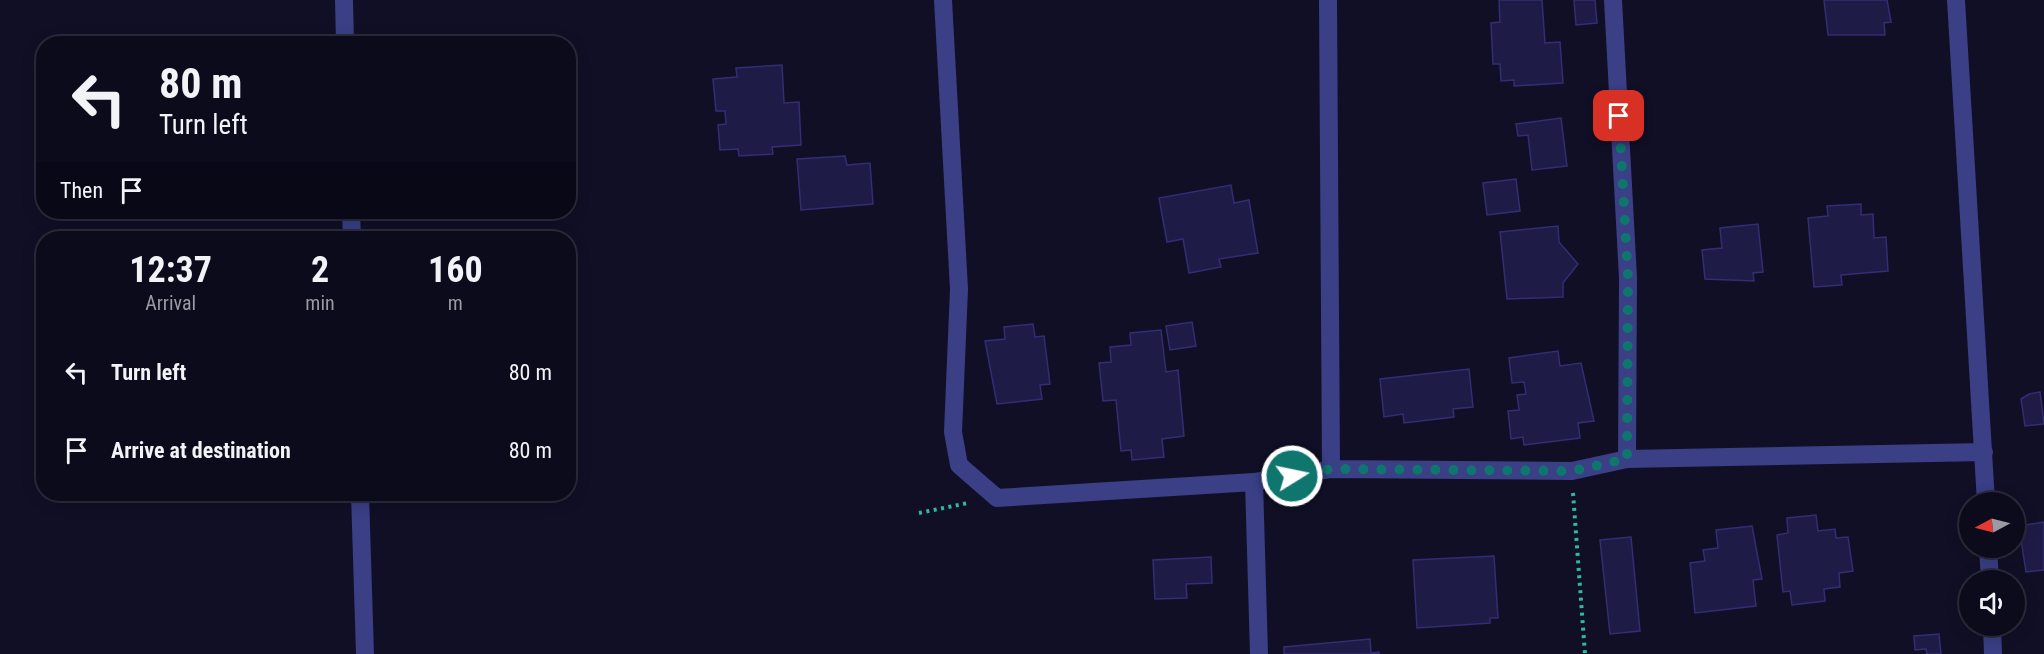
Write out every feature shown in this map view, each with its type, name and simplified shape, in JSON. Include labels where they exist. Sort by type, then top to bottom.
[{"type":"street","points":[[344,0],[345,36]]},
{"type":"street","points":[[943,0],[960,289],[953,432],[959,465],[997,498],[1254,482],[1331,469],[1572,471],[1627,459],[1984,452]]},
{"type":"street","points":[[1328,0],[1331,469]]},
{"type":"street","points":[[1613,0],[1628,278],[1627,459]]},
{"type":"street","points":[[1956,0],[1986,492]]},
{"type":"street","points":[[1254,482],[1259,654]]},
{"type":"street","points":[[360,501],[365,654]]},
{"type":"street","points":[[1992,636],[1993,654]]},
{"type":"path","points":[[1572,471],[1585,654]]},
{"type":"path","points":[[919,513],[997,498]]},
{"type":"building","points":[[1499,0],[1542,0],[1545,43],[1560,42],[1563,83],[1514,86],[1514,80],[1501,81],[1500,64],[1493,64],[1491,23],[1500,22]]},
{"type":"building","points":[[1574,0],[1595,0],[1597,23],[1576,25]]},
{"type":"building","points":[[1824,0],[1887,0],[1891,22],[1884,23],[1885,35],[1828,35]]},
{"type":"building","points":[[782,65],[784,103],[799,102],[801,145],[772,147],[773,154],[739,156],[738,149],[720,150],[718,125],[726,124],[725,111],[716,111],[713,79],[737,77],[736,68]]},
{"type":"building","points":[[1561,118],[1567,166],[1532,170],[1528,135],[1518,136],[1516,124]]},
{"type":"building","points":[[845,156],[847,165],[870,163],[873,204],[801,210],[797,159]]},
{"type":"building","points":[[1516,179],[1520,211],[1487,215],[1483,183]]},
{"type":"building","points":[[1231,185],[1234,203],[1249,200],[1258,253],[1219,259],[1221,267],[1189,273],[1183,239],[1167,242],[1159,198]]},
{"type":"building","points":[[1861,204],[1861,215],[1873,214],[1874,238],[1886,237],[1888,271],[1841,275],[1842,285],[1814,287],[1808,218],[1828,216],[1827,206]]},
{"type":"building","points":[[1758,224],[1763,272],[1753,273],[1754,281],[1705,279],[1702,250],[1722,248],[1720,228]]},
{"type":"building","points":[[1558,226],[1559,242],[1578,264],[1563,283],[1563,297],[1507,299],[1500,232]]},
{"type":"building","points":[[1192,322],[1196,346],[1170,350],[1166,326]]},
{"type":"building","points":[[1033,324],[1035,337],[1044,336],[1050,384],[1040,385],[1042,399],[997,404],[985,341],[1005,339],[1004,327]]},
{"type":"building","points":[[1161,330],[1166,372],[1178,370],[1184,436],[1162,439],[1164,457],[1132,460],[1131,450],[1121,451],[1116,400],[1103,401],[1099,363],[1111,362],[1110,347],[1131,345],[1130,333]]},
{"type":"building","points":[[1558,351],[1560,366],[1581,363],[1594,421],[1578,423],[1580,438],[1524,445],[1523,437],[1511,439],[1508,411],[1519,410],[1517,395],[1526,394],[1524,382],[1512,383],[1509,358]]},
{"type":"building","points":[[1469,369],[1473,407],[1453,409],[1454,417],[1404,423],[1403,414],[1384,417],[1380,379]]},
{"type":"building","points":[[2040,392],[2044,424],[2025,426],[2021,399],[2029,394]]},
{"type":"building","points":[[1816,515],[1818,531],[1835,529],[1836,538],[1848,537],[1853,571],[1839,573],[1840,587],[1824,589],[1825,601],[1792,605],[1790,591],[1783,592],[1777,535],[1788,533],[1787,518]]},
{"type":"building","points":[[2044,522],[2044,570],[2026,572],[2024,558],[2025,525]]},
{"type":"building","points":[[1752,526],[1762,579],[1753,580],[1756,606],[1695,613],[1690,563],[1705,561],[1703,550],[1718,548],[1716,530]]},
{"type":"building","points":[[1631,537],[1640,631],[1610,634],[1600,540]]},
{"type":"building","points":[[1494,556],[1498,618],[1490,618],[1490,623],[1417,628],[1413,560]]},
{"type":"building","points":[[1211,557],[1212,583],[1186,584],[1187,598],[1155,599],[1153,560]]},
{"type":"building","points":[[1939,634],[1941,654],[1927,654],[1926,649],[1915,650],[1914,636]]},
{"type":"building","points":[[1370,639],[1371,653],[1379,652],[1379,654],[1284,654],[1284,647]]},
{"type":"route","points":[[1292,476],[1331,469],[1572,471],[1627,459],[1628,278],[1619,116]]}]
